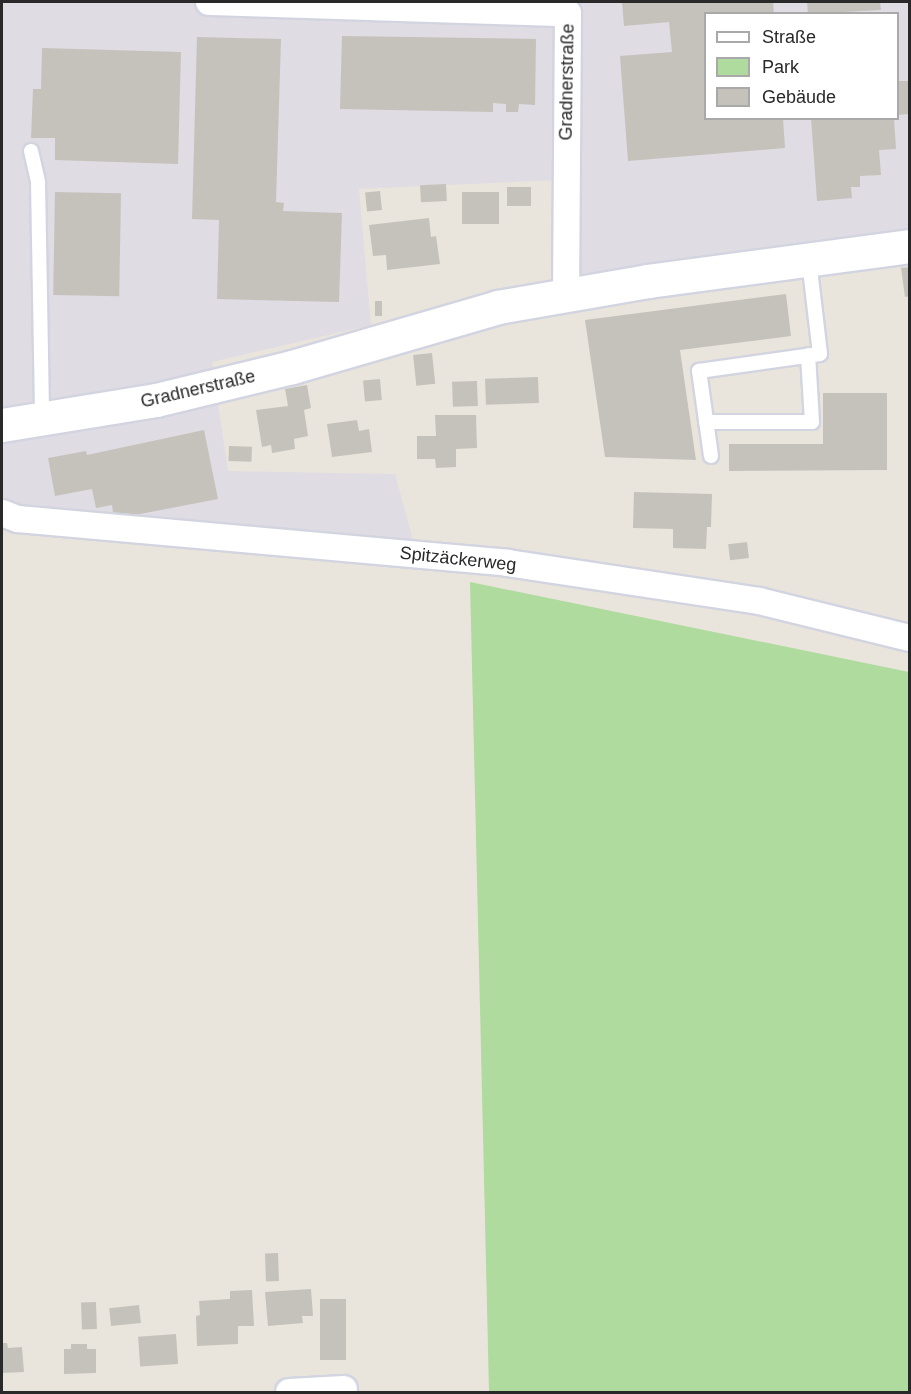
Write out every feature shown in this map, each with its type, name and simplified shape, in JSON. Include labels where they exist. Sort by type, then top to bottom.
[{"type":"main road","name":"Gradnerstraße","points":[[2,425],[156,400],[292,367],[498,307],[566,294],[909,246]]},
{"type":"street","name":"Gradnerstraße","points":[[209,2],[568,13],[566,294]]},
{"type":"street","name":"Spitzäckerweg","points":[[2,513],[18,519],[508,563],[759,602],[909,638]]},
{"type":"street","points":[[289,1392],[344,1389]]},
{"type":"lane","points":[[31,151],[38,182],[42,418]]},
{"type":"lane","points":[[711,456],[699,372],[820,354],[809,261]]},
{"type":"lane","points":[[706,422],[812,422],[808,356]]},
{"type":"shaded area","points":[[2,2],[909,2],[909,231],[561,281],[557,180],[359,189],[371,325],[212,362],[228,471],[395,474],[421,569],[2,524]]},
{"type":"green space","points":[[470,582],[909,672],[909,1392],[489,1392]]},
{"type":"building","points":[[622,2],[773,2],[774,12],[704,12],[704,120],[783,120],[785,148],[628,161],[620,56],[672,52],[669,22],[624,26]]},
{"type":"building","points":[[807,2],[880,2],[881,10],[844,12],[808,12]]},
{"type":"building","points":[[342,36],[536,39],[535,105],[519,104],[518,112],[506,112],[506,104],[493,103],[493,112],[340,109]]},
{"type":"building","points":[[197,37],[281,39],[276,202],[284,203],[283,211],[342,213],[339,302],[217,299],[219,220],[192,219]]},
{"type":"building","points":[[42,48],[181,52],[178,164],[55,160],[55,138],[31,138],[33,89],[41,89]]},
{"type":"building","points":[[899,81],[910,81],[908,114],[899,115]]},
{"type":"building","points":[[811,120],[894,120],[896,149],[879,150],[881,175],[860,176],[860,187],[851,187],[852,198],[817,201]]},
{"type":"building","points":[[446,184],[447,201],[421,202],[420,185]]},
{"type":"building","points":[[507,187],[531,187],[531,206],[507,206]]},
{"type":"building","points":[[380,191],[382,210],[367,211],[365,193]]},
{"type":"building","points":[[55,192],[121,193],[119,296],[53,295]]},
{"type":"building","points":[[462,192],[499,192],[499,224],[462,224]]},
{"type":"building","points":[[429,218],[431,237],[436,236],[440,264],[387,270],[386,255],[373,256],[369,225]]},
{"type":"building","points":[[910,267],[910,296],[905,297],[901,268]]},
{"type":"building","points":[[786,294],[791,336],[680,350],[696,460],[605,457],[585,320]]},
{"type":"building","points":[[375,301],[382,301],[382,316],[375,316]]},
{"type":"building","points":[[432,353],[435,384],[416,386],[413,355]]},
{"type":"building","points":[[538,377],[539,403],[486,405],[485,379]]},
{"type":"building","points":[[380,379],[382,400],[365,401],[363,380]]},
{"type":"building","points":[[477,381],[478,406],[453,407],[452,382]]},
{"type":"building","points":[[307,385],[311,408],[304,410],[308,436],[294,439],[295,449],[272,453],[271,445],[262,447],[256,410],[288,406],[285,389]]},
{"type":"building","points":[[823,393],[887,393],[887,470],[729,471],[729,444],[823,444]]},
{"type":"building","points":[[435,415],[476,415],[477,448],[456,449],[456,467],[436,468],[435,459],[417,459],[417,436],[436,436]]},
{"type":"building","points":[[357,420],[359,431],[369,429],[372,452],[332,457],[327,424]]},
{"type":"building","points":[[204,430],[218,499],[114,519],[112,505],[96,508],[92,489],[55,496],[48,458],[86,451],[87,455]]},
{"type":"building","points":[[229,446],[252,447],[251,462],[228,461]]},
{"type":"building","points":[[634,492],[712,494],[711,527],[707,527],[706,549],[673,548],[673,529],[633,528]]},
{"type":"building","points":[[747,542],[749,558],[730,560],[728,544]]},
{"type":"building","points":[[265,1253],[278,1253],[279,1281],[266,1281]]},
{"type":"building","points":[[311,1289],[313,1316],[302,1316],[303,1323],[268,1326],[265,1292]]},
{"type":"building","points":[[252,1290],[254,1326],[238,1326],[238,1344],[197,1346],[196,1316],[200,1315],[199,1301],[230,1299],[230,1291]]},
{"type":"building","points":[[320,1299],[346,1299],[346,1360],[320,1360]]},
{"type":"building","points":[[96,1302],[97,1329],[82,1330],[81,1303]]},
{"type":"building","points":[[139,1305],[141,1323],[111,1326],[109,1308]]},
{"type":"building","points":[[176,1334],[178,1364],[140,1367],[138,1337]]},
{"type":"building","points":[[2,1343],[7,1343],[8,1348],[22,1347],[24,1372],[2,1373]]},
{"type":"building","points":[[71,1344],[87,1344],[87,1349],[96,1349],[96,1373],[64,1374],[64,1349],[71,1349]]}]
